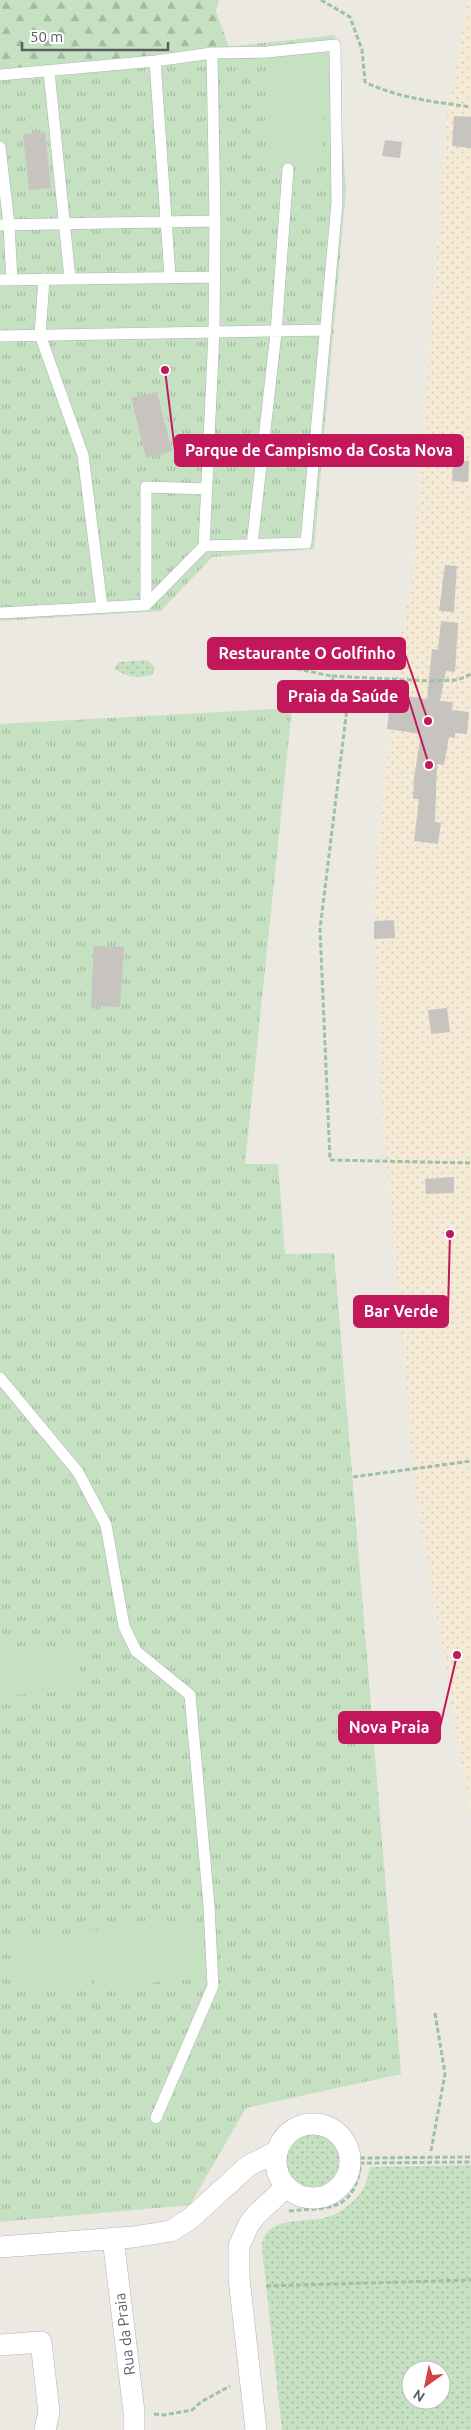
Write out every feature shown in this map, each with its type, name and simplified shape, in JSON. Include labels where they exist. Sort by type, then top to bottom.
[{"type":"street","points":[[309,2123],[332,2128],[340,2135],[349,2151],[350,2168],[346,2179],[329,2194],[318,2198],[307,2198],[296,2194],[286,2187],[277,2171],[276,2152],[280,2141],[288,2132],[298,2126],[309,2123]]},
{"type":"street","points":[[0,2247],[113,2238],[171,2231],[182,2225],[248,2166],[276,2152]]},
{"type":"street","points":[[256,2430],[239,2278],[240,2246],[246,2229],[256,2215],[286,2187]]},
{"type":"street","name":"Rua da Praia","points":[[113,2238],[134,2421]]},
{"type":"street","points":[[0,2345],[41,2342],[50,2412],[45,2430]]},
{"type":"lane","points":[[0,75],[154,61],[212,53],[267,52],[335,45],[337,204],[306,543],[204,546]]},
{"type":"lane","points":[[0,613],[146,606],[204,546],[214,332],[215,221],[212,53]]},
{"type":"lane","points":[[154,61],[170,277]]},
{"type":"lane","points":[[49,71],[70,279]]},
{"type":"lane","points":[[0,147],[4,225],[12,280]]},
{"type":"lane","points":[[252,545],[276,333],[288,169]]},
{"type":"lane","points":[[4,225],[215,221]]},
{"type":"lane","points":[[0,280],[214,277]]},
{"type":"lane","points":[[44,279],[40,335],[82,455],[102,607]]},
{"type":"lane","points":[[0,336],[214,332],[276,333],[326,330]]},
{"type":"lane","points":[[208,451],[313,462]]},
{"type":"lane","points":[[146,606],[146,487],[206,489]]},
{"type":"lane","points":[[0,1378],[78,1472],[106,1525],[124,1626],[136,1651],[190,1695],[210,1906],[213,1986],[156,2118]]},
{"type":"path","points":[[321,0],[350,17],[362,50],[365,82],[383,91],[410,98],[471,107]]},
{"type":"path","points":[[244,668],[293,668],[331,676],[430,681],[458,680],[471,674]]},
{"type":"path","points":[[331,676],[348,708],[320,929],[330,1160],[471,1162]]},
{"type":"path","points":[[353,1476],[471,1461]]},
{"type":"path","points":[[431,2151],[445,2074],[435,2012]]},
{"type":"path","points":[[360,2158],[471,2157]]},
{"type":"path","points":[[282,2214],[298,2210],[324,2210],[336,2205],[354,2189],[359,2177],[361,2164],[471,2162]]},
{"type":"path","points":[[266,2286],[471,2280]]},
{"type":"path","points":[[134,2421],[188,2412],[230,2386]]},
{"type":"green space","points":[[0,0],[219,0],[216,11],[229,47],[0,72]]},
{"type":"green space","points":[[335,35],[346,191],[314,549],[212,557],[161,611],[0,621],[0,72]]},
{"type":"green space","points":[[267,52],[328,53],[322,164],[268,162]]},
{"type":"green space","points":[[147,660],[155,667],[152,675],[132,676],[114,669],[119,662]]},
{"type":"green space","points":[[292,708],[245,1164],[278,1164],[285,1254],[334,1253],[401,2074],[246,2108],[190,2205],[0,2222],[0,724]]},
{"type":"green space","points":[[78,1645],[82,1690],[0,1696],[0,1652]]},
{"type":"green space","points":[[202,1922],[207,1978],[95,1987],[90,1931]]},
{"type":"green space","points":[[84,1933],[89,1983],[16,1990],[11,1941]]},
{"type":"green space","points":[[307,2131],[319,2131],[334,2139],[342,2154],[342,2166],[334,2181],[319,2189],[307,2189],[292,2181],[284,2166],[284,2154],[292,2139]]},
{"type":"green space","points":[[471,2165],[471,2430],[282,2430],[262,2248],[264,2237],[270,2230],[287,2222],[319,2219],[337,2213],[352,2202],[361,2192],[370,2167]]},
{"type":"sand","points":[[468,0],[471,0],[471,1816],[416,1495],[383,1120],[373,893],[400,638],[412,581],[446,125]]},
{"type":"building","points":[[454,116],[471,117],[471,148],[452,146]]},
{"type":"building","points":[[45,132],[51,188],[29,190],[23,134]]},
{"type":"building","points":[[385,140],[402,142],[400,158],[382,156]]},
{"type":"building","points":[[157,392],[172,451],[146,458],[131,398]]},
{"type":"building","points":[[453,460],[469,461],[468,482],[452,481]]},
{"type":"building","points":[[445,565],[457,566],[454,612],[439,611]]},
{"type":"building","points":[[441,621],[458,623],[455,672],[446,671],[440,701],[453,702],[452,710],[469,712],[467,734],[455,733],[455,738],[449,737],[444,765],[437,764],[435,822],[441,823],[438,844],[414,841],[419,799],[413,799],[414,778],[421,734],[387,729],[391,694],[427,699],[432,649],[438,650]]},
{"type":"building","points":[[394,920],[395,938],[374,939],[374,921]]},
{"type":"building","points":[[94,946],[124,947],[120,1007],[91,1006]]},
{"type":"building","points":[[447,1008],[450,1032],[431,1034],[428,1010]]},
{"type":"building","points":[[454,1177],[454,1193],[426,1194],[425,1179]]},
{"type":"place","name":"Parque de Campismo da Costa Nova","points":[[165,370]]},
{"type":"place","name":"Restaurante O Golfinho","points":[[428,721]]},
{"type":"place","name":"Praia da Saúde","points":[[429,765]]},
{"type":"place","name":"Bar Verde","points":[[450,1234]]},
{"type":"place","name":"Nova Praia","points":[[457,1655]]}]
